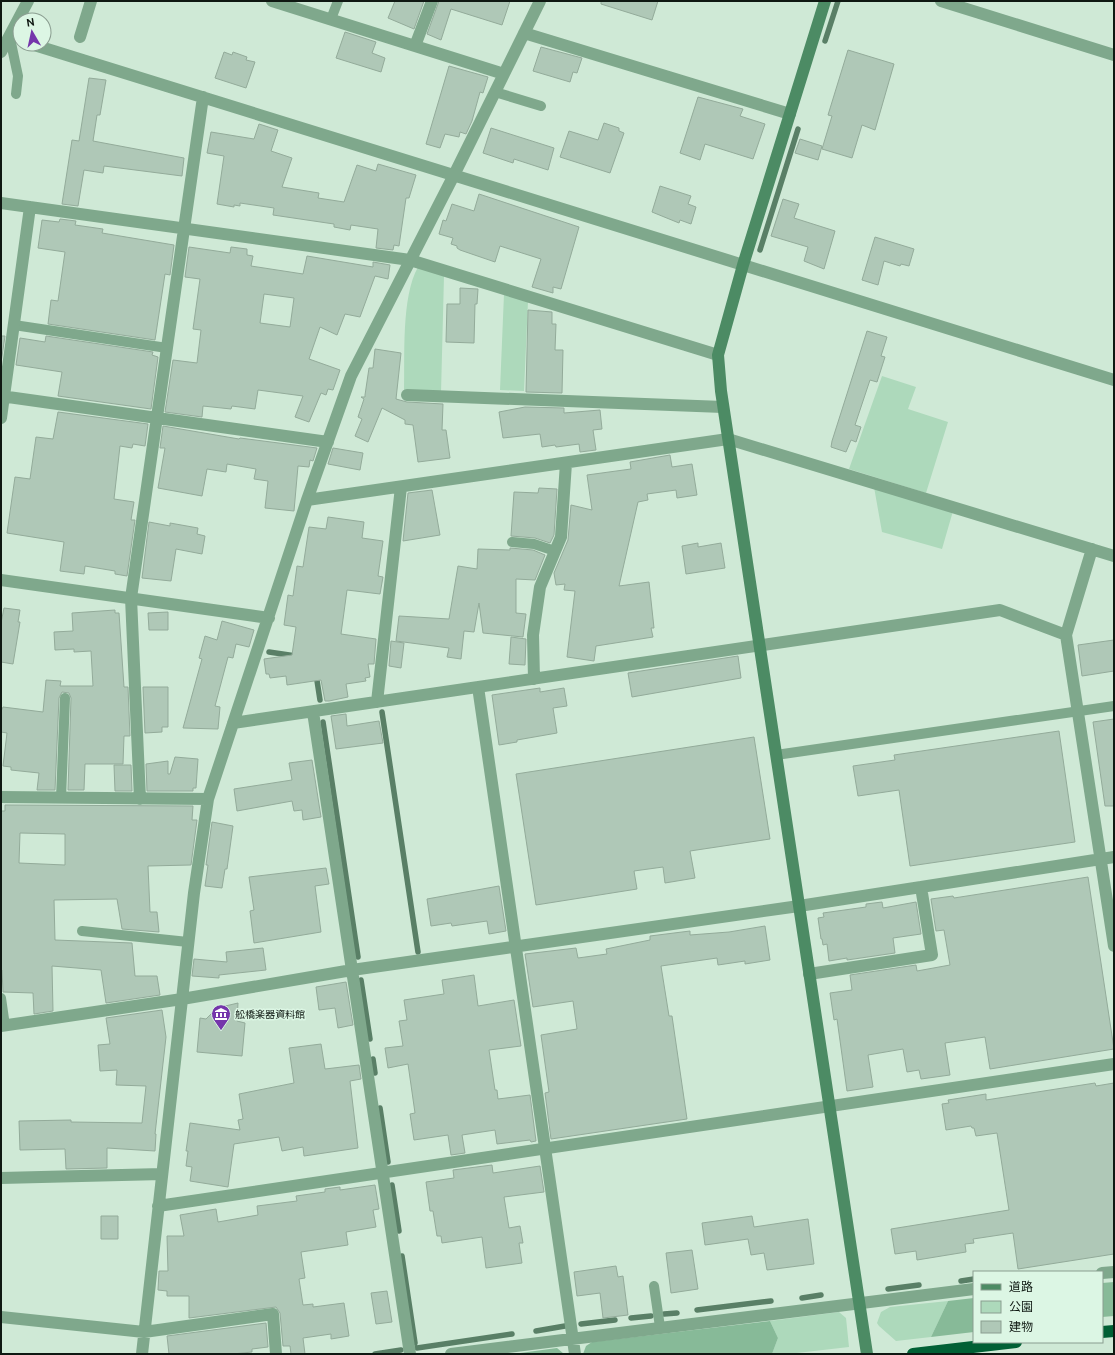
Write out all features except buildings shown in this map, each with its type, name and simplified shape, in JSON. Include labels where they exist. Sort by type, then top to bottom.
[{"type":"highway","points":[[1103,1332],[1114,1331]]},
{"type":"highway","points":[[919,1353],[1007,1343]]},
{"type":"street","points":[[24,12],[28,1]]},
{"type":"street","points":[[80,37],[91,1]]},
{"type":"street","points":[[272,1],[504,74]]},
{"type":"street","points":[[415,46],[432,1]]},
{"type":"street","points":[[142,1354],[188,942],[208,799],[307,500],[351,376],[454,175],[540,1]]},
{"type":"street","points":[[825,1],[743,265],[718,354],[723,407],[867,1354]]},
{"type":"street","points":[[941,1],[1114,55]]},
{"type":"street","points":[[524,33],[790,114]]},
{"type":"street","points":[[1,52],[12,42]]},
{"type":"street","points":[[52,50],[1114,380]]},
{"type":"street","points":[[140,799],[131,598],[203,97]]},
{"type":"street","points":[[1,202],[410,260],[718,354]]},
{"type":"street","points":[[1,418],[2,396],[14,325],[30,207]]},
{"type":"street","points":[[407,395],[723,407]]},
{"type":"street","points":[[2,396],[328,442]]},
{"type":"street","points":[[307,500],[728,439],[1114,556]]},
{"type":"street","points":[[534,679],[533,636],[540,588],[561,537],[566,463]]},
{"type":"street","points":[[376,702],[401,487]]},
{"type":"street","points":[[1092,549],[1066,635],[1114,946]]},
{"type":"street","points":[[1,580],[269,618]]},
{"type":"street","points":[[233,723],[1000,610],[1066,635]]},
{"type":"street","points":[[478,687],[575,1354]]},
{"type":"street","points":[[313,712],[410,1354]]},
{"type":"street","points":[[1,797],[208,799]]},
{"type":"street","points":[[3,1026],[182,999],[352,970],[799,906],[1114,857]]},
{"type":"street","points":[[809,974],[932,955],[921,887]]},
{"type":"street","points":[[158,1206],[1114,1064]]},
{"type":"street","points":[[1,1178],[162,1174]]},
{"type":"street","points":[[1103,1273],[1114,1272]]},
{"type":"street","points":[[451,1354],[973,1289]]},
{"type":"street","points":[[1,1317],[144,1332],[273,1314],[276,1354]]},
{"type":"lane","points":[[331,19],[338,1]]},
{"type":"lane","points":[[16,52],[18,76],[16,94]]},
{"type":"lane","points":[[495,92],[541,106]]},
{"type":"lane","points":[[14,325],[167,348]]},
{"type":"lane","points":[[512,542],[534,544],[556,551]]},
{"type":"lane","points":[[61,798],[65,698]]},
{"type":"lane","points":[[776,755],[1114,706]]},
{"type":"lane","points":[[82,931],[188,942]]},
{"type":"lane","points":[[1,998],[3,1026]]},
{"type":"lane","points":[[654,1286],[660,1327]]},
{"type":"green space","points":[[418,267],[444,276],[441,393],[404,391],[406,310],[409,294]]},
{"type":"green space","points":[[504,294],[528,301],[524,391],[500,390]]},
{"type":"green space","points":[[882,376],[916,387],[908,409],[948,422],[926,493],[849,469]]},
{"type":"green space","points":[[874,487],[953,511],[942,549],[882,532]]},
{"type":"green space","points":[[1114,1282],[1114,1316],[1103,1317],[1103,1283]]},
{"type":"green space","points":[[973,1298],[973,1332],[931,1337],[948,1301]]},
{"type":"green space","points":[[948,1301],[931,1337],[896,1341],[877,1323],[881,1312],[890,1307]]},
{"type":"green space","points":[[839,1312],[846,1318],[849,1347],[788,1354],[772,1354],[778,1338],[770,1321]]},
{"type":"green space","points":[[770,1321],[778,1338],[772,1354],[583,1354],[586,1346],[592,1342]]},
{"type":"green space","points":[[557,1348],[564,1354],[513,1354]]},
{"type":"waterway","points":[[825,41],[838,1]]},
{"type":"waterway","points":[[760,250],[798,129]]},
{"type":"waterway","points":[[269,652],[296,656]]},
{"type":"waterway","points":[[316,674],[320,700]]},
{"type":"waterway","points":[[382,712],[418,952]]},
{"type":"waterway","points":[[323,722],[358,957]]},
{"type":"waterway","points":[[361,980],[370,1039]]},
{"type":"waterway","points":[[373,1059],[375,1073]]},
{"type":"waterway","points":[[380,1108],[388,1162]]},
{"type":"waterway","points":[[392,1185],[399,1231]]},
{"type":"waterway","points":[[402,1256],[415,1343]]},
{"type":"waterway","points":[[961,1281],[973,1279]]},
{"type":"waterway","points":[[888,1289],[919,1285]]},
{"type":"waterway","points":[[802,1298],[821,1295]]},
{"type":"waterway","points":[[697,1310],[771,1301]]},
{"type":"waterway","points":[[664,1314],[677,1313]]},
{"type":"waterway","points":[[631,1318],[651,1316]]},
{"type":"waterway","points":[[581,1324],[615,1320]]},
{"type":"waterway","points":[[536,1331],[565,1326]]},
{"type":"waterway","points":[[417,1348],[512,1334]]},
{"type":"waterway","points":[[375,1354],[401,1350]]},
{"type":"place","name":"舩橋楽器資料館","points":[[221,1031]]}]
